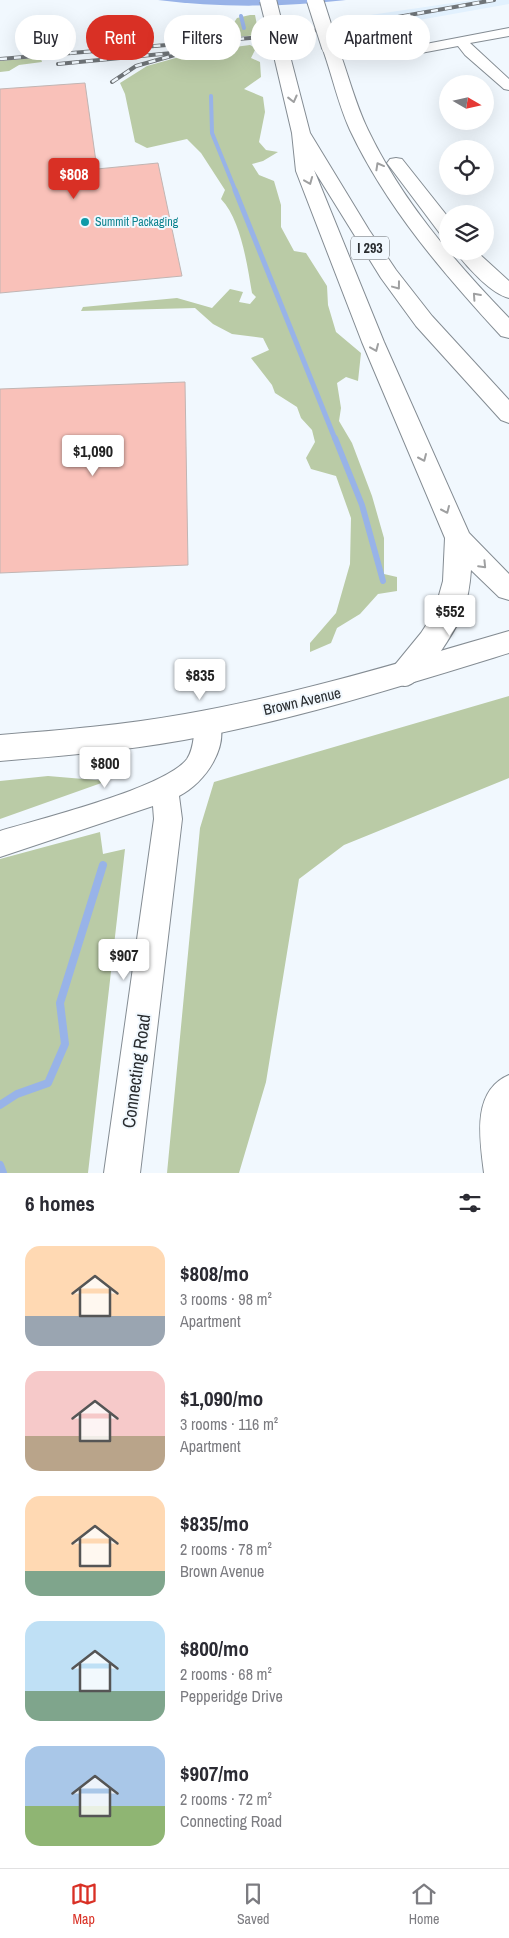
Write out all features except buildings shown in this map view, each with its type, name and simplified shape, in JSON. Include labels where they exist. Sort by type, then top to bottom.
[{"type":"main road","name":"I 293","points":[[268,0],[301,133],[354,222],[388,274],[424,321],[509,415]]},
{"type":"main road","points":[[315,0],[359,130],[390,186],[426,237],[457,275],[509,331]]},
{"type":"main road","points":[[338,68],[358,97],[377,133],[402,172],[439,219]]},
{"type":"main road","points":[[301,133],[305,171],[373,342],[458,538],[484,567],[509,590]]},
{"type":"main road","points":[[473,260],[509,292]]},
{"type":"main road","points":[[404,674],[442,629],[454,601],[459,572],[458,538]]},
{"type":"main road","name":"Brown Avenue","points":[[0,748],[58,743],[208,722],[330,696],[509,642]]},
{"type":"street","points":[[430,47],[509,32]]},
{"type":"street","points":[[461,41],[470,52],[509,86]]},
{"type":"street","points":[[0,844],[165,790],[192,771],[204,753],[208,722]]},
{"type":"street","name":"Connecting Road","points":[[122,1173],[168,819],[165,790]]},
{"type":"street","points":[[502,1173],[495,1126],[499,1108],[509,1092]]},
{"type":"shaded area","points":[[473,0],[509,0],[509,4],[430,18],[430,15],[370,15]]},
{"type":"green space","points":[[251,15],[251,36],[241,36],[241,17]]},
{"type":"green space","points":[[241,46],[251,46],[251,60],[260,62],[261,77],[244,89],[263,97],[265,112],[259,142],[266,150],[278,152],[263,161],[252,164],[259,175],[274,181],[281,205],[281,227],[294,251],[306,253],[327,286],[328,305],[336,332],[361,353],[358,381],[346,377],[337,383],[341,408],[339,421],[352,443],[372,496],[384,538],[384,574],[397,577],[397,591],[378,594],[360,614],[337,628],[331,643],[310,652],[310,643],[336,613],[350,564],[351,518],[336,476],[311,469],[306,458],[315,442],[312,430],[301,418],[297,407],[275,393],[272,385],[251,358],[269,350],[263,338],[232,334],[213,324],[195,308],[81,311],[83,307],[177,298],[212,308],[230,289],[243,292],[239,302],[250,304],[256,297],[252,293],[242,243],[234,218],[221,199],[225,190],[201,153],[187,139],[147,148],[135,142],[125,94],[120,83],[147,66],[168,60],[241,60]]},
{"type":"green space","points":[[41,60],[42,62],[19,65],[9,71],[0,72],[0,61]]},
{"type":"green space","points":[[509,696],[509,778],[344,845],[299,879],[266,1082],[239,1173],[167,1173],[200,828],[214,782]]},
{"type":"green space","points":[[48,776],[107,781],[0,819],[0,781]]},
{"type":"green space","points":[[100,832],[103,854],[125,849],[88,1173],[0,1173],[0,859]]},
{"type":"water","points":[[158,0],[346,0],[252,6],[181,3]]},
{"type":"waterway","points":[[241,16],[244,28]]},
{"type":"waterway","points":[[211,96],[212,133],[236,192]]},
{"type":"waterway","points":[[235,190],[335,439]]},
{"type":"waterway","points":[[335,438],[362,505],[383,581]]},
{"type":"waterway","points":[[0,1105],[17,1094],[48,1083],[65,1044],[60,1003],[103,865]]},
{"type":"waterway","points":[[0,1165],[3,1173]]},
{"type":"railway","points":[[0,59],[274,36],[347,26],[494,0]]},
{"type":"railway","points":[[58,64],[164,54]]},
{"type":"railway","points":[[112,82],[136,66],[164,58]]},
{"type":"place","name":"Summit Packaging","points":[[85,222]]}]
